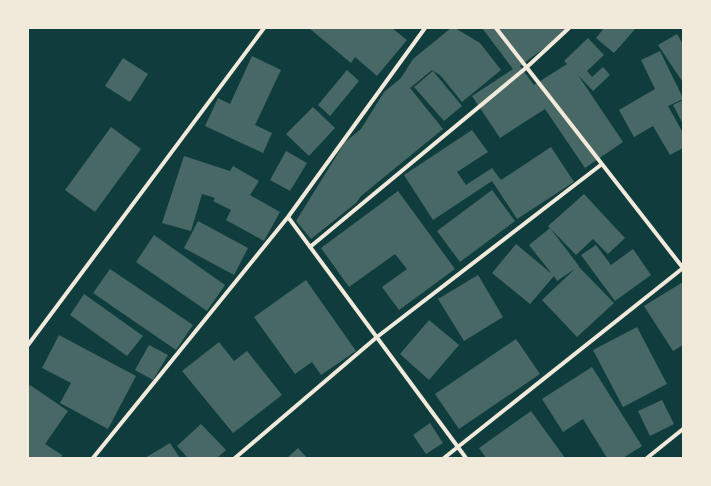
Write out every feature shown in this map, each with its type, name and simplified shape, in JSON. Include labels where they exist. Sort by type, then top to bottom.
[{"type":"street","points":[[28,346],[46,319],[182,141],[264,28]]},
{"type":"street","points":[[93,458],[288,217],[425,28]]},
{"type":"street","points":[[444,458],[683,268],[496,28]]},
{"type":"street","points":[[310,247],[527,67],[569,28]]},
{"type":"street","points":[[235,458],[377,337],[602,164]]},
{"type":"street","points":[[288,217],[466,458]]},
{"type":"street","points":[[647,458],[683,429]]},
{"type":"building","points":[[309,28],[392,28],[407,40],[377,76],[355,57],[351,63]]},
{"type":"building","points":[[451,28],[455,28],[480,43],[501,70],[462,102],[441,76],[432,70],[410,88],[443,129],[311,239],[296,221],[345,142],[361,129],[384,92],[401,78],[413,59]]},
{"type":"building","points":[[482,28],[571,28],[520,66],[534,85],[567,64],[564,61],[588,38],[604,55],[587,71],[592,77],[603,67],[610,75],[593,91],[578,75],[623,142],[585,168],[545,109],[500,138],[472,96],[513,69]]},
{"type":"building","points":[[604,28],[636,28],[614,53],[596,38]]},
{"type":"building","points":[[677,34],[683,44],[682,81],[658,45]]},
{"type":"building","points":[[660,51],[683,98],[668,106],[683,133],[683,148],[670,155],[653,126],[634,137],[619,110],[655,89],[641,60]]},
{"type":"building","points":[[252,56],[281,70],[255,125],[272,133],[263,153],[205,126],[218,98],[230,104]]},
{"type":"building","points":[[123,58],[148,74],[130,102],[105,86]]},
{"type":"building","points":[[347,70],[359,81],[330,116],[318,105]]},
{"type":"building","points":[[433,71],[462,106],[444,121],[414,87]]},
{"type":"building","points":[[683,100],[683,124],[673,105]]},
{"type":"building","points":[[313,107],[335,128],[309,156],[286,134]]},
{"type":"building","points":[[111,127],[141,149],[95,212],[65,190]]},
{"type":"building","points":[[472,130],[488,152],[457,172],[466,185],[492,168],[501,180],[551,147],[574,182],[517,219],[492,181],[433,220],[404,175]]},
{"type":"building","points":[[286,151],[307,163],[290,191],[270,180]]},
{"type":"building","points":[[184,156],[230,171],[233,166],[259,181],[250,195],[280,212],[264,241],[226,220],[231,210],[213,201],[215,198],[202,194],[191,231],[162,223]]},
{"type":"building","points":[[492,190],[515,221],[460,262],[437,231]]},
{"type":"building","points":[[398,191],[455,269],[399,310],[382,287],[407,269],[395,254],[349,287],[321,248]]},
{"type":"building","points":[[584,194],[625,238],[608,254],[593,239],[576,255],[548,226]]},
{"type":"building","points":[[198,221],[248,248],[234,275],[184,248]]},
{"type":"building","points":[[550,228],[579,266],[557,281],[554,276],[530,304],[492,273],[516,244],[552,274],[529,245]]},
{"type":"building","points":[[154,235],[225,285],[207,311],[136,262]]},
{"type":"building","points":[[596,245],[611,265],[633,249],[651,275],[615,301],[581,255]]},
{"type":"building","points":[[578,266],[614,303],[577,337],[542,300]]},
{"type":"building","points":[[110,269],[193,325],[176,350],[93,293]]},
{"type":"building","points":[[478,275],[503,317],[464,341],[438,299]]},
{"type":"building","points":[[306,280],[356,351],[321,375],[312,362],[295,374],[254,317]]},
{"type":"building","points":[[683,282],[683,345],[673,351],[644,306]]},
{"type":"building","points":[[84,294],[143,336],[127,356],[70,315]]},
{"type":"building","points":[[429,320],[459,345],[429,380],[400,354]]},
{"type":"building","points":[[637,327],[667,384],[623,407],[593,350]]},
{"type":"building","points":[[59,335],[136,376],[108,429],[60,403],[71,383],[42,368]]},
{"type":"building","points":[[516,339],[540,374],[459,429],[435,394]]},
{"type":"building","points":[[219,342],[234,361],[247,351],[282,395],[233,433],[182,371]]},
{"type":"building","points":[[149,345],[168,355],[153,380],[135,370]]},
{"type":"building","points":[[592,367],[642,446],[623,458],[607,458],[583,419],[563,432],[542,399]]},
{"type":"building","points":[[30,385],[68,411],[45,444],[62,455],[61,458],[28,458],[28,388]]},
{"type":"building","points":[[662,400],[674,424],[650,436],[638,411]]},
{"type":"building","points":[[531,411],[565,458],[486,458],[479,448]]},
{"type":"building","points":[[430,423],[443,443],[426,454],[413,435]]},
{"type":"building","points":[[201,424],[226,450],[217,458],[188,458],[177,446]]},
{"type":"building","points":[[170,443],[180,458],[145,458]]},
{"type":"building","points":[[298,448],[307,458],[287,458]]}]
